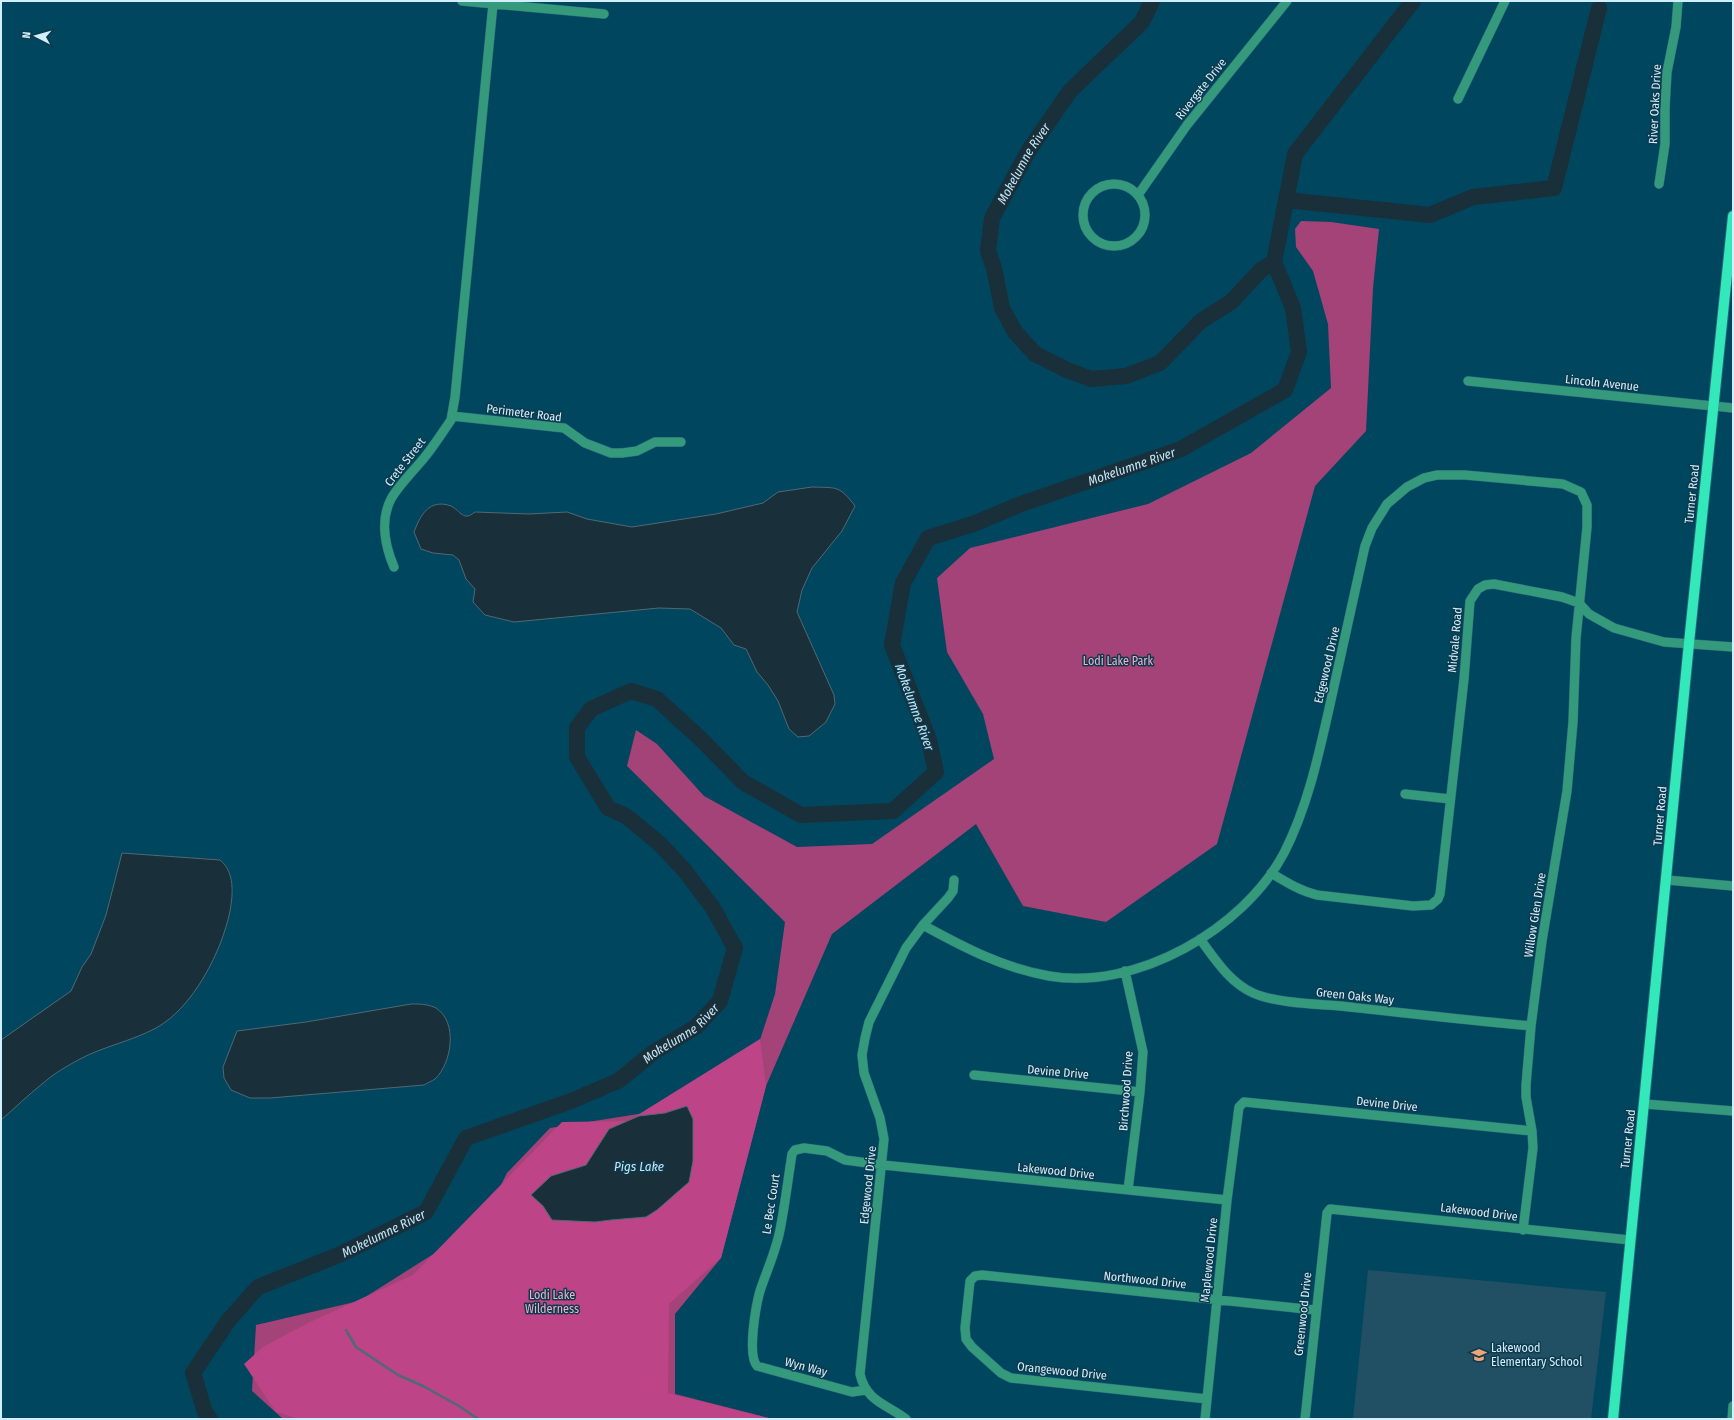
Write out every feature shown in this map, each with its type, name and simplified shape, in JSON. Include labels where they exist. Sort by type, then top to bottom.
[{"type":"main road","name":"Turner Road","points":[[1613,1419],[1667,880],[1689,643],[1733,216]]},
{"type":"street","points":[[462,1],[604,14]]},
{"type":"street","name":"Rivergate Drive","points":[[1138,195],[1188,125],[1287,1]]},
{"type":"street","points":[[1458,99],[1505,1]]},
{"type":"street","name":"River Oaks Drive","points":[[1659,184],[1665,144],[1667,72],[1676,27],[1678,1]]},
{"type":"street","name":"Crete Street","points":[[394,567],[387,551],[385,533],[386,514],[392,498],[426,456],[451,420],[452,416],[493,4]]},
{"type":"street","points":[[1108,184],[1120,184],[1131,188],[1138,195],[1144,204],[1146,213],[1145,224],[1139,234],[1131,242],[1120,246],[1107,246],[1098,242],[1089,234],[1083,222],[1083,210],[1087,198],[1096,189],[1108,184]]},
{"type":"street","name":"Lincoln Avenue","points":[[1468,381],[1733,408]]},
{"type":"street","name":"Perimeter Road","points":[[452,416],[564,428],[585,443],[611,453],[637,451],[655,442],[681,442]]},
{"type":"street","name":"Edgewood Drive","points":[[923,925],[972,952],[1018,969],[1051,976],[1081,978],[1106,976],[1168,956],[1200,939],[1229,918],[1252,896],[1271,873],[1284,853],[1294,830],[1315,770],[1365,546],[1372,528],[1387,504],[1394,496],[1424,478],[1437,475],[1465,475],[1563,484],[1581,492],[1587,505],[1587,527],[1579,603]]},
{"type":"street","name":"Midvale Road","points":[[1271,873],[1293,886],[1317,895],[1413,906],[1431,905],[1438,899],[1440,894],[1464,679],[1470,601],[1478,589],[1485,585],[1494,584],[1562,597],[1579,603]]},
{"type":"street","points":[[1579,603],[1589,614],[1614,628],[1664,642],[1733,647]]},
{"type":"street","name":"Willow Glen Drive","points":[[1523,1230],[1532,1148],[1532,1131],[1526,1097],[1531,1026],[1542,942],[1566,797],[1573,722],[1576,638],[1579,603]]},
{"type":"street","points":[[1405,794],[1450,799]]},
{"type":"street","name":"Edgewood Drive","points":[[866,1390],[860,1374],[883,1165],[884,1138],[880,1118],[864,1073],[862,1055],[869,1022],[906,948],[923,925],[953,891],[954,880]]},
{"type":"street","points":[[1667,880],[1733,886]]},
{"type":"street","name":"Green Oaks Way","points":[[1200,939],[1225,972],[1238,984],[1254,994],[1299,1002],[1531,1026]]},
{"type":"street","name":"Birchwood Drive","points":[[1125,971],[1143,1052],[1140,1092],[1128,1190]]},
{"type":"street","name":"Devine Drive","points":[[974,1075],[1140,1092]]},
{"type":"street","name":"Devine Drive","points":[[1241,1104],[1244,1102],[1532,1131]]},
{"type":"street","name":"Maplewood Drive","points":[[1205,1419],[1227,1200],[1239,1107],[1241,1104]]},
{"type":"street","points":[[1645,1104],[1733,1111]]},
{"type":"street","name":"Le Bec Court","points":[[752,1350],[760,1291],[772,1260],[780,1231],[792,1154],[794,1150],[804,1148],[827,1151],[845,1160],[883,1165]]},
{"type":"street","name":"Lakewood Drive","points":[[883,1165],[1227,1200]]},
{"type":"street","name":"Lakewood Drive","points":[[1327,1212],[1330,1209],[1418,1217],[1523,1230],[1630,1240]]},
{"type":"street","name":"Greenwood Drive","points":[[1305,1419],[1315,1310],[1327,1212]]},
{"type":"street","name":"Northwood Drive","points":[[972,1278],[982,1275],[1315,1310]]},
{"type":"street","name":"Orangewood Drive","points":[[972,1278],[965,1328],[966,1339],[972,1348],[1006,1376],[1011,1378],[1207,1399]]},
{"type":"street","name":"Wyn Way","points":[[752,1350],[754,1362],[757,1366],[852,1392],[866,1390]]},
{"type":"street","points":[[866,1390],[872,1396],[906,1419]]},
{"type":"street","points":[[1732,1419],[1733,1406]]},
{"type":"shaded area","name":"Lakewood Elementary School","points":[[1368,1270],[1606,1292],[1591,1419],[1353,1419]]},
{"type":"green space","name":"Lodi Lake Park","points":[[1301,221],[1331,222],[1379,229],[1373,288],[1366,431],[1315,486],[1217,844],[1106,922],[1023,906],[976,824],[832,934],[766,1086],[721,1258],[675,1314],[675,1394],[773,1419],[283,1419],[252,1391],[256,1325],[359,1301],[481,1224],[507,1173],[550,1128],[695,1105],[755,1055],[775,994],[785,922],[627,766],[636,730],[657,744],[704,796],[797,847],[872,844],[994,759],[983,714],[947,652],[937,578],[970,548],[1148,504],[1251,453],[1331,388],[1328,324],[1313,271],[1296,247],[1295,229]]},
{"type":"green space","name":"Lodi Lake Wilderness","points":[[760,1039],[766,1086],[721,1258],[669,1304],[668,1393],[772,1419],[300,1419],[276,1412],[244,1364],[263,1347],[310,1322],[413,1275],[562,1122],[628,1121]]},
{"type":"water","points":[[812,487],[837,489],[845,494],[855,506],[842,531],[812,568],[802,590],[797,612],[834,695],[835,704],[826,722],[809,736],[798,737],[789,729],[778,701],[768,685],[757,672],[746,649],[734,645],[721,628],[690,609],[659,608],[514,622],[485,615],[473,602],[475,589],[466,579],[459,560],[453,555],[433,553],[421,549],[414,532],[419,520],[426,510],[437,504],[451,506],[465,516],[471,515],[475,512],[529,514],[567,512],[587,519],[632,527],[716,514],[763,503],[778,492]]},
{"type":"water","points":[[122,853],[220,860],[225,865],[231,877],[231,904],[226,927],[213,960],[194,993],[169,1019],[147,1033],[98,1051],[65,1067],[46,1080],[1,1120],[1,1040],[71,991],[82,967],[91,954],[106,915]]},
{"type":"water","points":[[411,1004],[421,1004],[436,1008],[443,1014],[448,1023],[450,1032],[449,1053],[441,1072],[435,1079],[424,1085],[270,1098],[250,1098],[231,1090],[224,1078],[223,1067],[237,1031],[306,1022]]},
{"type":"water","name":"Pigs Lake","points":[[687,1106],[693,1119],[693,1161],[689,1182],[657,1210],[646,1217],[595,1222],[552,1220],[543,1206],[531,1195],[551,1176],[586,1165],[609,1129],[639,1116],[665,1113]]},
{"type":"waterway","name":"Mokelumne River","points":[[210,1419],[205,1412],[193,1373],[228,1321],[258,1287],[339,1255],[426,1212],[466,1138],[571,1101],[618,1081],[654,1052],[696,1027],[720,1001],[735,948],[713,908],[685,871],[660,844],[626,816],[608,808],[577,757],[577,728],[591,709],[631,691],[657,699],[702,740],[743,782],[801,815],[893,811],[936,772],[929,740],[892,645],[903,583],[928,538],[973,524],[1021,504],[1181,449],[1285,390],[1299,352],[1293,308],[1274,262],[1261,270],[1231,302],[1201,321],[1160,363],[1126,376],[1091,379],[1067,370],[1035,354],[1015,332],[1002,308],[994,268],[988,251],[992,218],[1029,150],[1070,91],[1142,22],[1152,1]]},
{"type":"waterway","points":[[1274,262],[1295,154],[1413,1]]},
{"type":"waterway","points":[[1286,200],[1430,215],[1473,197],[1554,188],[1599,8]]},
{"type":"waterway","points":[[346,1330],[356,1347],[398,1375],[423,1386],[459,1406],[478,1419]]},
{"type":"place","name":"Lakewood Elementary School","points":[[1479,1355]]}]
